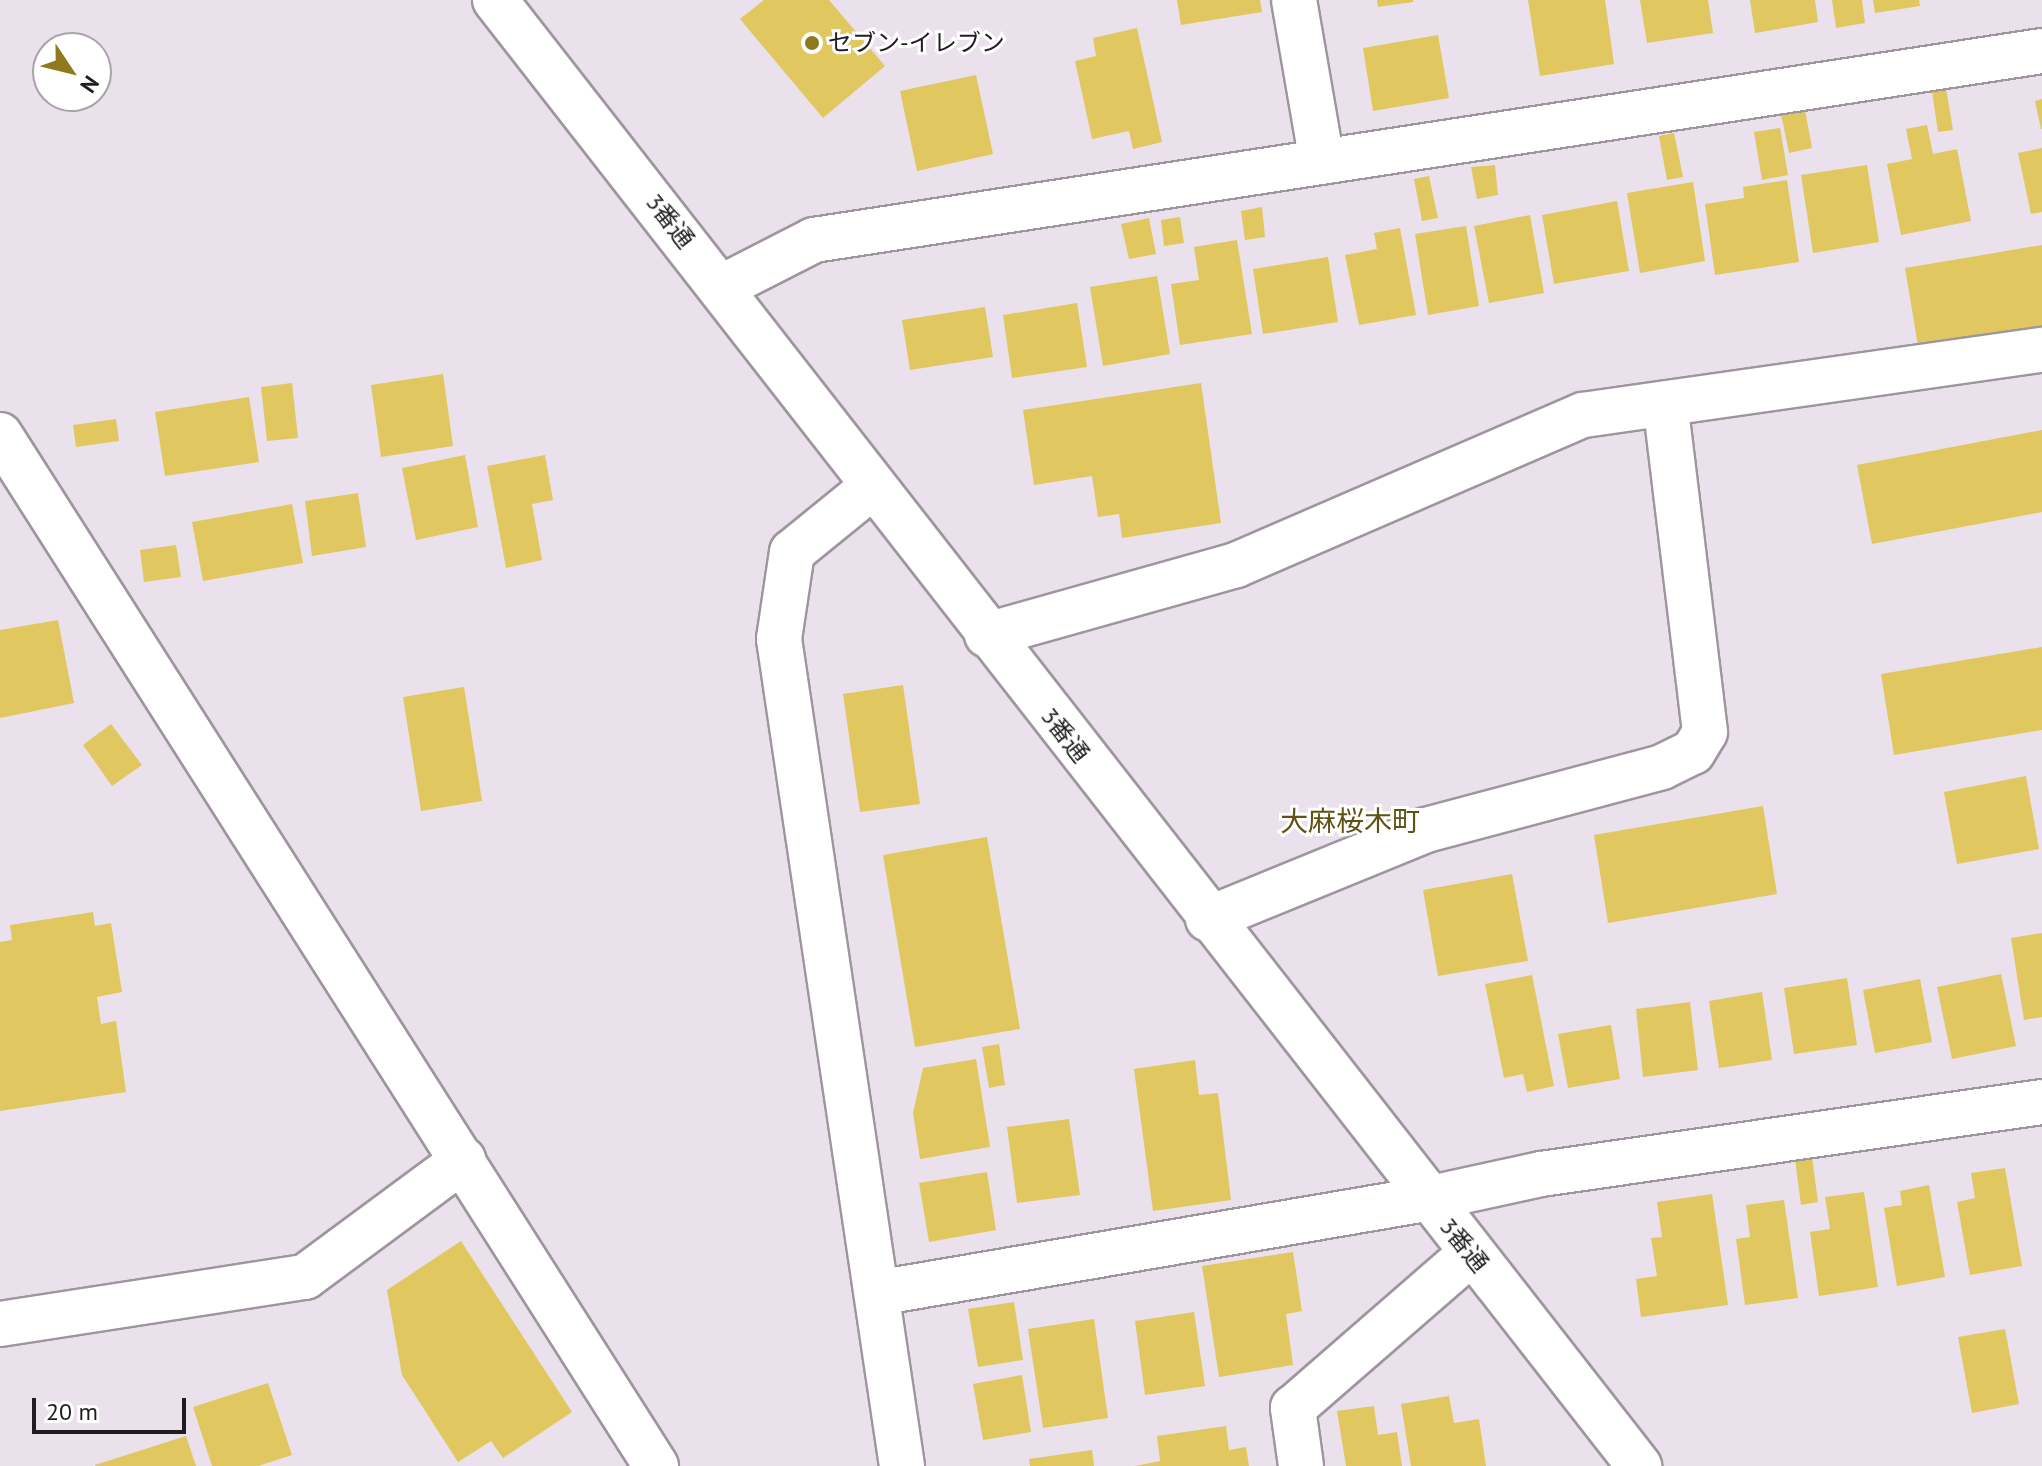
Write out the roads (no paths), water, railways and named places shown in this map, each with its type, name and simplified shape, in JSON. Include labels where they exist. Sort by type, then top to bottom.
[{"type":"street","name":"3番通","points":[[495,0],[722,287],[872,487],[1426,1199],[1639,1466]]},
{"type":"street","points":[[1294,0],[1322,162]]},
{"type":"street","points":[[722,287],[814,240],[2042,51]]},
{"type":"street","points":[[987,635],[1236,565],[1583,415],[2042,350]]},
{"type":"street","points":[[1208,919],[1426,830],[1662,767],[1693,752],[1705,732],[1665,403]]},
{"type":"street","points":[[0,435],[656,1466]]},
{"type":"street","points":[[872,487],[792,552],[779,639],[902,1466]]},
{"type":"street","points":[[877,1293],[1426,1199],[1541,1174],[2042,1102]]},
{"type":"street","points":[[0,1324],[305,1277],[463,1160]]},
{"type":"street","points":[[1301,1466],[1293,1408],[1471,1253]]},
{"type":"place","name":"セブン-イレブン","points":[[812,43]]},
{"type":"district","name":"大麻桜木町","points":[[1350,821]]}]
